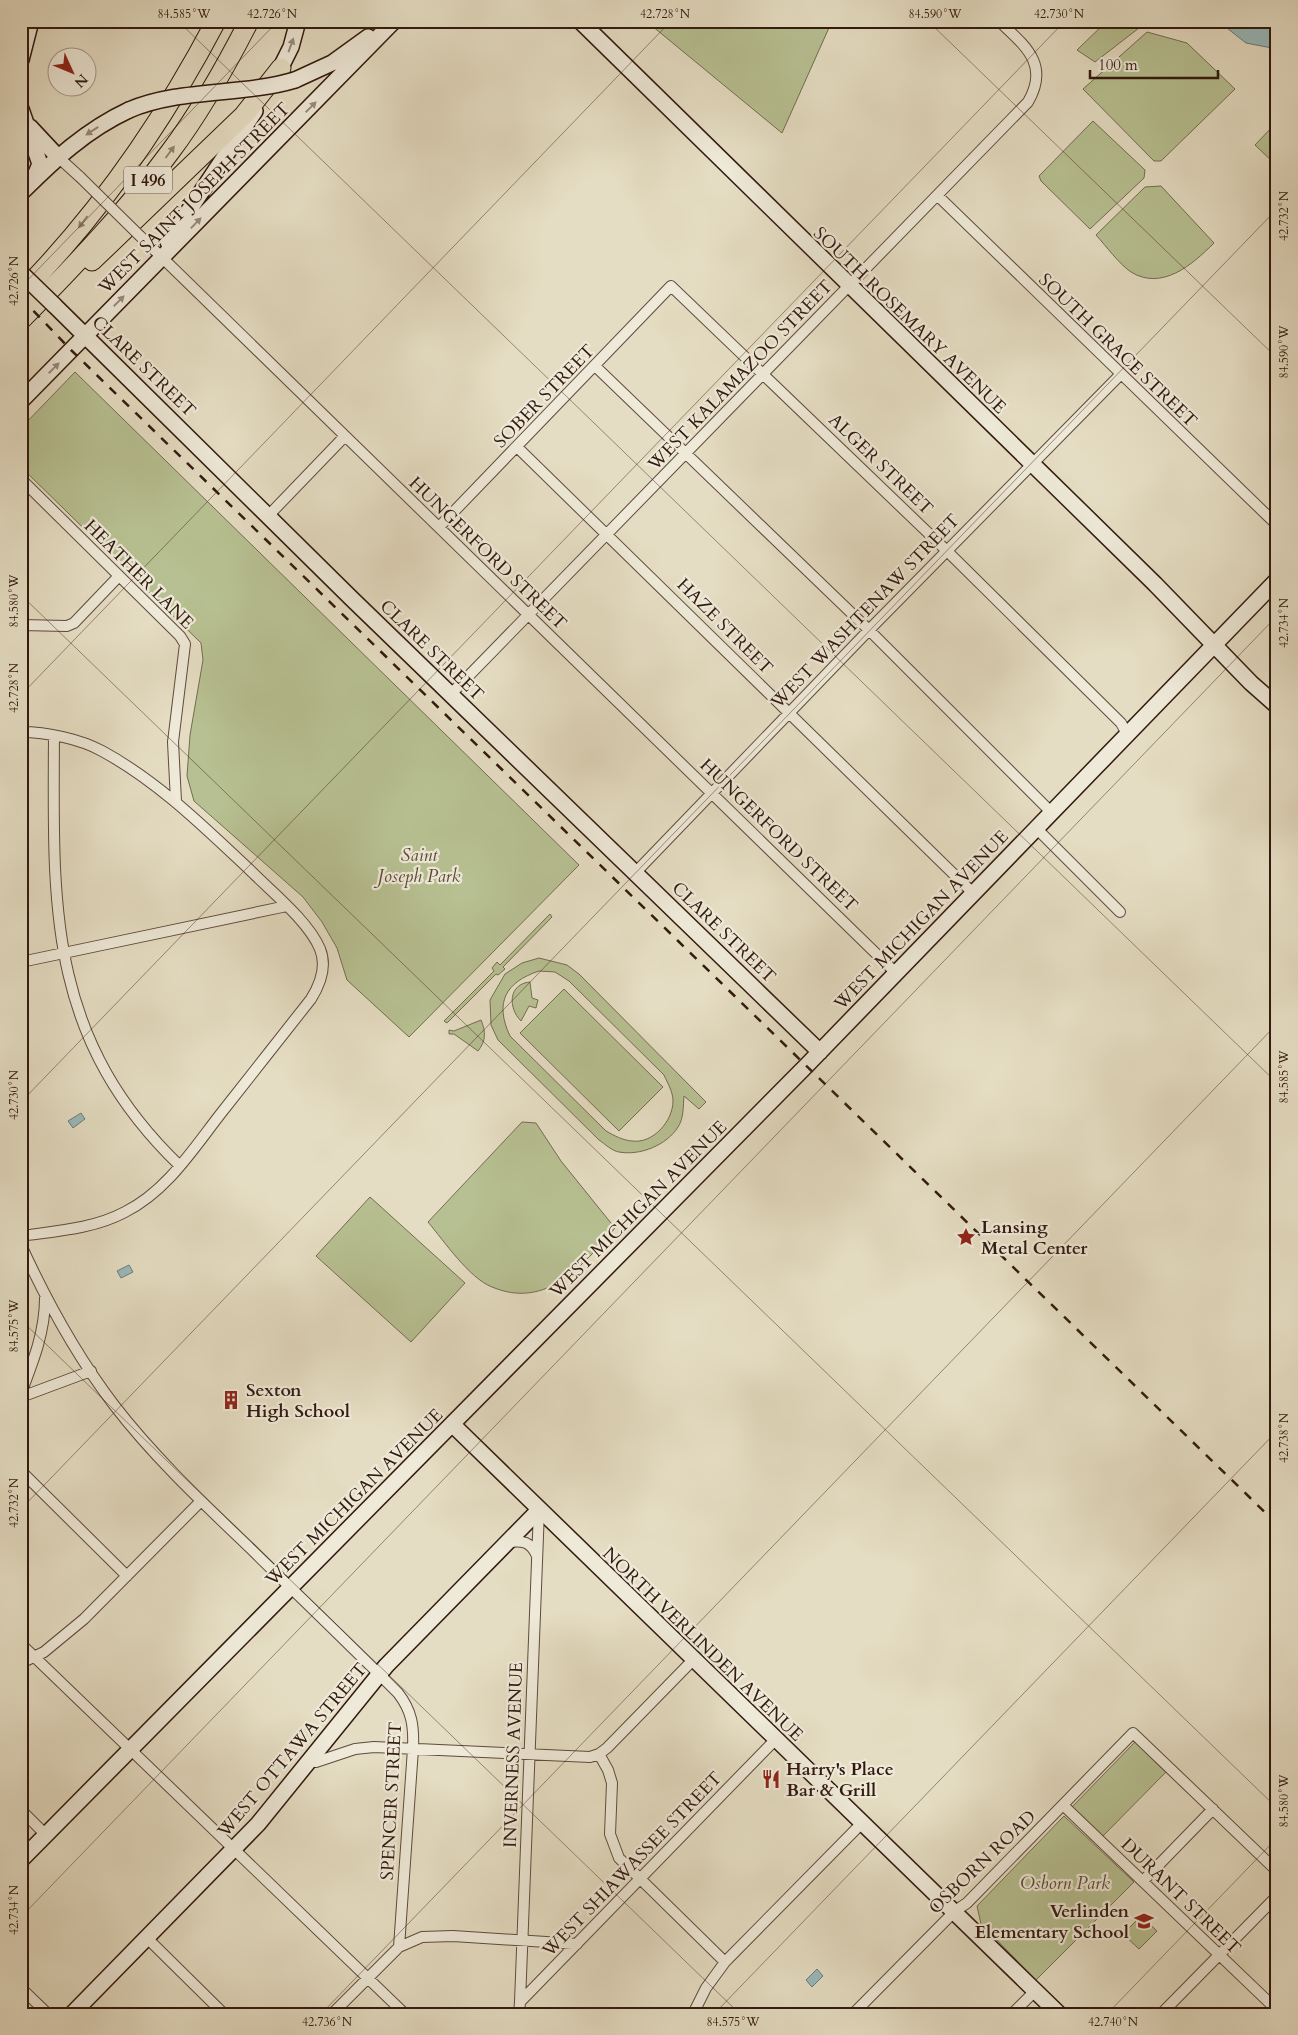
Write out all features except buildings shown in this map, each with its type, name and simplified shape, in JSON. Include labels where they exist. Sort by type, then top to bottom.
[{"type":"highway","points":[[118,176],[182,66],[204,21]]},
{"type":"highway","name":"I 496","points":[[21,293],[74,235],[170,104],[216,21]]},
{"type":"highway","name":"I 496","points":[[21,320],[115,219],[171,150],[212,87],[250,21]]},
{"type":"highway","points":[[21,330],[288,74]]},
{"type":"street","points":[[21,60],[31,21]]},
{"type":"street","points":[[162,258],[172,235],[288,74],[298,21]]},
{"type":"street","points":[[21,193],[58,157],[94,129],[129,110],[158,101],[254,89],[288,74],[314,72],[341,58],[387,21]]},
{"type":"street","name":"WEST SAINT JOSEPH STREET","points":[[21,401],[394,21]]},
{"type":"street","name":"SOUTH ROSEMARY AVENUE","points":[[580,21],[1215,645],[1251,683],[1277,706]]},
{"type":"street","name":"WEST KALAMAZOO STREET","points":[[451,694],[1028,102],[1034,92],[1038,72],[1031,54],[999,21]]},
{"type":"street","points":[[22,112],[35,133],[58,157]]},
{"type":"street","points":[[22,112],[40,164],[32,182]]},
{"type":"street","name":"HUNGERFORD STREET","points":[[58,157],[896,973]]},
{"type":"street","name":"SOUTH GRACE STREET","points":[[938,196],[1120,375],[1277,525]]},
{"type":"street","name":"CLARE STREET","points":[[21,273],[351,598],[820,1052]]},
{"type":"street","name":"SOBER STREET","points":[[438,527],[672,286]]},
{"type":"street","name":"ALGER STREET","points":[[672,286],[947,551],[1121,723],[1127,734]]},
{"type":"street","points":[[595,366],[869,630],[1051,812]]},
{"type":"street","name":"WEST WASHTENAW STREET","points":[[636,872],[869,630],[1120,375]]},
{"type":"street","points":[[269,516],[345,436]]},
{"type":"street","name":"HAZE STREET","points":[[517,446],[973,893]]},
{"type":"street","name":"HEATHER LANE","points":[[21,479],[118,577],[180,636],[185,644],[173,742],[176,801]]},
{"type":"street","points":[[21,625],[59,626],[74,623],[118,577]]},
{"type":"street","name":"WEST MICHIGAN AVENUE","points":[[21,1860],[820,1052],[1277,580]]},
{"type":"street","points":[[21,732],[54,736],[100,750],[140,773],[176,801],[287,906],[320,949],[323,969],[321,979],[311,999],[180,1166],[152,1194],[124,1212],[103,1222],[75,1229],[21,1236]]},
{"type":"street","points":[[54,736],[55,892],[62,952],[79,1013],[108,1078],[121,1099],[154,1141],[180,1166]]},
{"type":"street","points":[[1036,828],[1120,912]]},
{"type":"street","points":[[21,962],[287,906]]},
{"type":"street","name":"SPENCER STREET","points":[[21,1245],[45,1298],[91,1371],[142,1440],[201,1502],[379,1674],[408,1705],[413,1718],[413,1749],[399,1947]]},
{"type":"street","points":[[21,1393],[37,1349],[45,1313],[45,1298]]},
{"type":"street","points":[[21,1397],[91,1371]]},
{"type":"street","name":"NORTH VERLINDEN AVENUE","points":[[452,1424],[692,1660],[955,1911],[1059,2014]]},
{"type":"street","points":[[21,1472],[128,1576]]},
{"type":"street","points":[[21,1663],[34,1657],[65,1636],[201,1502]]},
{"type":"street","name":"WEST OTTAWA STREET","points":[[72,2014],[258,1824],[379,1674],[539,1510]]},
{"type":"street","name":"INVERNESS AVENUE","points":[[520,2002],[539,1510]]},
{"type":"street","points":[[508,1542],[527,1542],[534,1548],[537,1556]]},
{"type":"street","points":[[21,1644],[405,2014]]},
{"type":"street","points":[[308,1761],[316,1762],[355,1750],[374,1747],[590,1757],[599,1754],[692,1660]]},
{"type":"street","name":"OSBORN ROAD","points":[[853,2014],[955,1911],[967,1903],[1133,1733],[1213,1809]]},
{"type":"street","name":"WEST SHIAWASSEE STREET","points":[[520,2002],[775,1740]]},
{"type":"street","points":[[599,1754],[608,1770],[612,1783],[610,1834],[619,1858],[725,1962]]},
{"type":"street","name":"DURANT STREET","points":[[1063,1805],[1277,2010]]},
{"type":"street","points":[[1143,1881],[1213,1809],[1277,1871]]},
{"type":"street","points":[[21,1810],[46,1834]]},
{"type":"street","points":[[693,2014],[706,1988],[725,1962],[862,1823]]},
{"type":"street","points":[[1161,2014],[1277,1896]]},
{"type":"street","points":[[332,2014],[399,1947],[422,1937],[435,1935],[577,1944]]},
{"type":"street","points":[[147,1938],[224,2014]]},
{"type":"street","points":[[21,1988],[48,2014]]},
{"type":"street","points":[[1012,2014],[1035,1991]]},
{"type":"street","points":[[519,2014],[520,2002]]},
{"type":"green space","points":[[646,21],[832,21],[782,133]]},
{"type":"green space","points":[[1107,21],[1148,21],[1095,62],[1077,50]]},
{"type":"green space","points":[[1147,32],[1187,43],[1235,89],[1161,161],[1154,161],[1083,89]]},
{"type":"green space","points":[[1093,121],[1145,170],[1144,178],[1090,229],[1041,181],[1039,176]]},
{"type":"green space","points":[[1273,126],[1277,130],[1277,166],[1255,145]]},
{"type":"green space","points":[[1161,186],[1214,243],[1176,273],[1154,279],[1131,272],[1117,260],[1096,235],[1145,187]]},
{"type":"green space","name":"Saint Joseph Park","points":[[75,372],[579,865],[409,1037],[347,980],[337,948],[322,922],[303,897],[194,801],[187,776],[190,735],[203,660],[201,643],[21,467],[21,428]]},
{"type":"green space","points":[[550,914],[552,917],[503,967],[505,969],[498,975],[496,974],[447,1023],[444,1021],[494,971],[492,968],[497,962],[500,965]]},
{"type":"green space","points":[[539,958],[567,965],[579,974],[706,1102],[699,1109],[684,1096],[682,1116],[678,1127],[660,1144],[644,1151],[619,1152],[611,1149],[599,1140],[498,1040],[491,1025],[490,1000],[505,974],[522,963]],"holes":[[[539,971],[555,972],[569,981],[664,1075],[672,1094],[672,1109],[666,1123],[654,1135],[640,1141],[632,1141],[622,1139],[606,1131],[510,1036],[505,1024],[503,1003],[511,987],[518,981]]]},
{"type":"green space","points":[[530,982],[532,998],[538,1000],[536,1008],[529,1006],[521,1021],[514,1010],[512,997],[517,987]]},
{"type":"green space","points":[[564,989],[663,1087],[619,1131],[520,1033]]},
{"type":"green space","points":[[481,1020],[484,1036],[483,1044],[478,1051],[454,1034],[449,1034],[449,1030],[454,1031]]},
{"type":"green space","points":[[522,1122],[536,1123],[561,1161],[615,1228],[577,1269],[562,1280],[547,1288],[530,1293],[512,1293],[492,1287],[475,1276],[457,1258],[428,1222]]},
{"type":"green space","points":[[370,1197],[465,1283],[411,1342],[316,1256]]},
{"type":"green space","name":"Osborn Park","points":[[1135,1742],[1166,1772],[1102,1837],[1072,1807]]},
{"type":"green space","name":"Osborn Park","points":[[1064,1816],[1134,1882],[1036,1980],[981,1924],[977,1906]]},
{"type":"green space","points":[[1141,1916],[1157,1931],[1139,1949],[1123,1934]]},
{"type":"water","points":[[1218,21],[1277,21],[1277,49],[1246,43]]},
{"type":"water","points":[[81,1113],[85,1119],[73,1128],[68,1121]]},
{"type":"water","points":[[129,1265],[133,1272],[121,1278],[117,1271]]},
{"type":"water","points":[[817,1969],[823,1976],[812,1987],[806,1980]]},
{"type":"railway","points":[[21,298],[71,350],[1277,1524]]},
{"type":"place","name":"Lansing Metal Center","points":[[966,1237]]},
{"type":"place","name":"Sexton High School","points":[[231,1400]]},
{"type":"place","name":"Harry's Place Bar & Grill","points":[[771,1779]]},
{"type":"place","name":"Verlinden Elementary School","points":[[1144,1921]]}]
